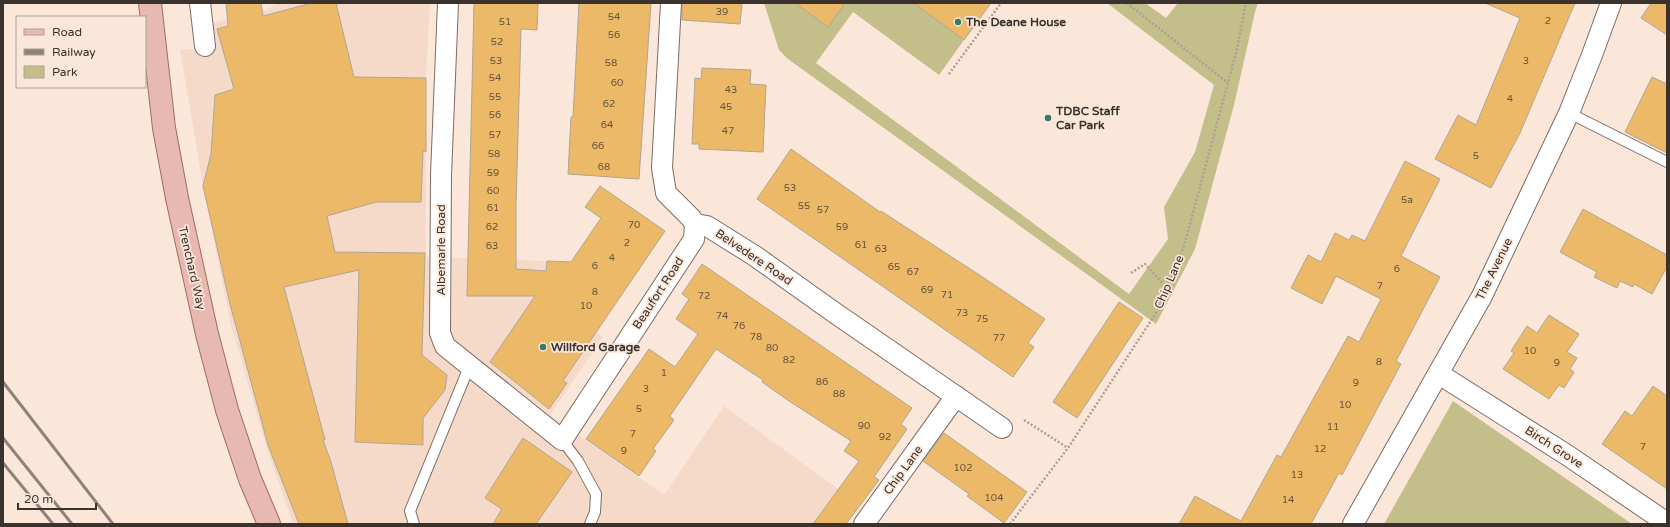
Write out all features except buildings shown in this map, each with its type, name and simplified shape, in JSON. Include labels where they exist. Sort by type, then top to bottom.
[{"type":"main road","name":"Trenchard Way","points":[[150,3],[164,128],[177,198],[205,326],[227,410],[250,479],[269,524]]},
{"type":"street","points":[[200,3],[205,46]]},
{"type":"street","name":"Albemarle Road","points":[[448,3],[441,175],[440,333],[445,346],[562,440]]},
{"type":"street","name":"Belvedere Road","points":[[671,3],[662,168],[666,193],[695,224],[706,226],[755,256],[1002,428]]},
{"type":"street","name":"The Avenue","points":[[1353,524],[1482,296],[1569,113],[1611,3]]},
{"type":"street","name":"Beaufort Road","points":[[562,440],[694,238],[695,224]]},
{"type":"street","name":"Birch Grove","points":[[1439,374],[1567,455],[1667,523]]},
{"type":"street","name":"Chip Lane","points":[[864,524],[956,396]]},
{"type":"lane","points":[[1569,113],[1667,162]]},
{"type":"lane","points":[[414,524],[410,511],[469,366]]},
{"type":"lane","points":[[562,440],[578,461],[596,494],[595,512],[590,524]]},
{"type":"path","points":[[949,74],[1000,3]]},
{"type":"path","points":[[1126,3],[1131,4],[1228,83]]},
{"type":"path","name":"Chip Lane","points":[[1010,524],[1068,448],[1158,310],[1184,246],[1236,53],[1246,3]]},
{"type":"path","points":[[1131,273],[1145,264],[1167,288]]},
{"type":"path","points":[[1019,416],[1068,448]]},
{"type":"shaded area","points":[[277,3],[430,3],[426,78],[426,257],[547,261],[543,293],[603,337],[550,415],[664,495],[724,406],[860,505],[846,524],[293,524],[266,446],[231,325],[203,186],[180,49],[214,50],[211,23],[266,10]]},
{"type":"green space","points":[[764,3],[795,3],[828,27],[845,3],[914,3],[964,40],[939,75],[853,12],[816,63],[1129,294],[1168,239],[1164,207],[1195,152],[1214,85],[1107,3],[1145,3],[1166,18],[1178,3],[1258,3],[1234,105],[1195,249],[1156,324],[788,59],[779,50]]},
{"type":"green space","points":[[1453,401],[1632,524],[1384,524]]},
{"type":"railway","points":[[3,382],[113,524]]},
{"type":"railway","points":[[3,438],[72,524]]},
{"type":"railway","points":[[3,463],[53,524]]},
{"type":"place","name":"The Deane House","points":[[958,22]]},
{"type":"place","name":"TDBC Staff Car Park","points":[[1048,118]]},
{"type":"place","name":"Willford Garage","points":[[543,347]]}]
